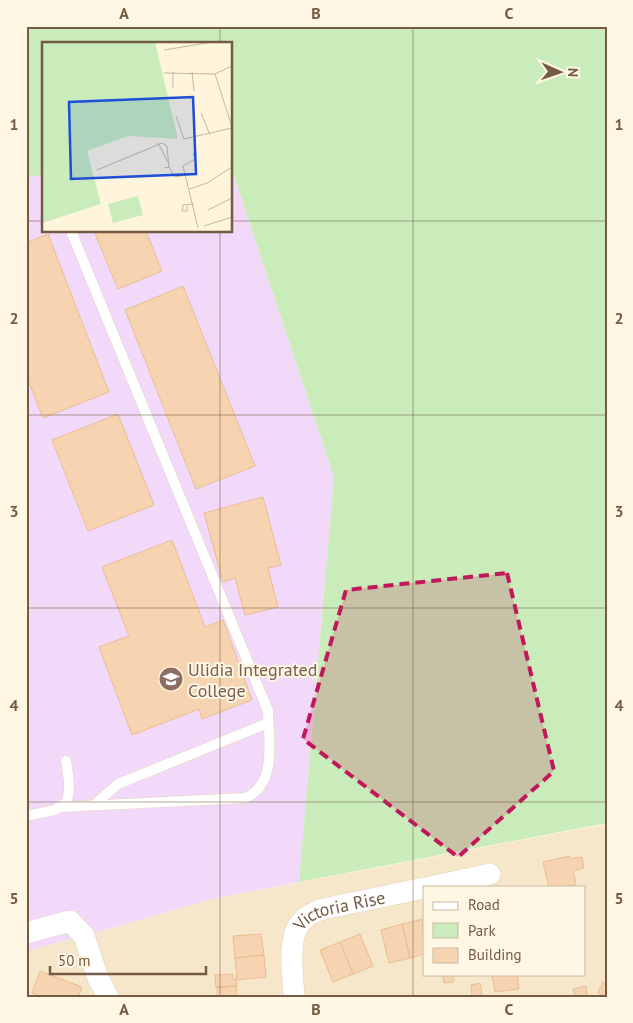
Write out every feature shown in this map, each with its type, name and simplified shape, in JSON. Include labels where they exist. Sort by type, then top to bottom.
[{"type":"street","points":[[435,886],[490,874]]},
{"type":"street","name":"Victoria Rise","points":[[294,997],[292,946],[299,924],[309,914],[323,909],[423,888]]},
{"type":"street","points":[[26,933],[70,921],[84,936],[98,978],[108,997]]},
{"type":"lane","points":[[26,816],[62,806],[238,799],[250,796],[259,789],[265,777],[269,755],[268,711],[71,232]]},
{"type":"lane","points":[[94,805],[118,784],[268,723]]},
{"type":"lane","points":[[62,806],[67,802],[69,795],[66,761]]},
{"type":"highlighted area","points":[[507,573],[554,771],[458,857],[303,739],[346,590]]},
{"type":"shaded area","name":"Ulidia Integrated College","points":[[232,170],[334,477],[299,882],[212,899],[26,951],[26,178],[42,174],[42,232],[232,232]]},
{"type":"shaded area","points":[[607,824],[607,997],[26,997],[26,951],[212,899]]},
{"type":"green space","points":[[26,26],[607,26],[607,823],[299,882],[334,477],[232,170],[232,42],[42,42],[42,174],[26,178]]},
{"type":"building","points":[[94,232],[146,232],[162,271],[118,289]]},
{"type":"building","points":[[48,234],[109,392],[43,418],[26,375],[26,243]]},
{"type":"building","points":[[183,286],[255,466],[196,489],[125,310]]},
{"type":"building","points":[[118,414],[154,505],[88,531],[52,440]]},
{"type":"building","points":[[263,497],[281,565],[268,568],[278,607],[245,615],[235,578],[223,582],[204,513]]},
{"type":"building","points":[[172,540],[205,627],[223,620],[252,700],[202,719],[199,709],[132,735],[99,647],[129,636],[102,567]]},
{"type":"building","points":[[570,856],[570,859],[582,857],[584,868],[573,871],[576,884],[549,886],[543,862]]},
{"type":"building","points":[[423,919],[423,954],[410,958],[402,924]]},
{"type":"building","points":[[402,924],[410,958],[389,963],[381,930]]},
{"type":"building","points":[[261,934],[264,955],[235,958],[233,936]]},
{"type":"building","points":[[360,934],[373,966],[353,974],[340,942]]},
{"type":"building","points":[[340,942],[353,974],[333,982],[320,950]]},
{"type":"building","points":[[264,955],[266,977],[237,980],[235,958]]},
{"type":"building","points":[[40,971],[82,987],[78,997],[42,997],[32,993]]},
{"type":"building","points":[[233,974],[233,979],[236,979],[237,986],[216,987],[215,975]]},
{"type":"building","points":[[443,976],[453,976],[454,982],[444,983]]},
{"type":"building","points":[[492,976],[517,976],[519,989],[495,992]]},
{"type":"building","points":[[603,982],[607,984],[607,997],[598,993]]},
{"type":"building","points":[[480,983],[482,995],[472,996],[471,985]]},
{"type":"building","points":[[236,986],[237,997],[217,997],[217,988]]},
{"type":"building","points":[[586,986],[587,997],[575,997],[573,989]]},
{"type":"place","name":"Ulidia Integrated College","points":[[171,679]]}]
